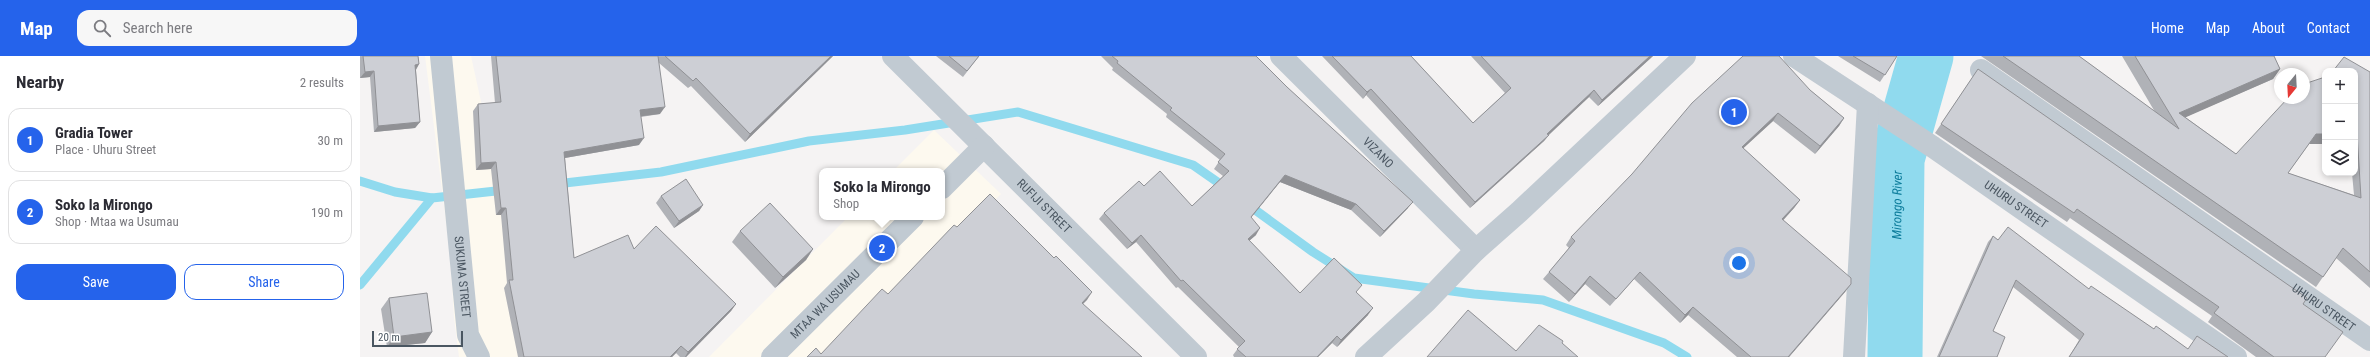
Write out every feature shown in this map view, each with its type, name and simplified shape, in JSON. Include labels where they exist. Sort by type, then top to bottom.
[{"type":"street","name":"SUKUMA STREET","points":[[441,56],[458,219],[468,335],[479,357]]},
{"type":"street","name":"RUFIJI STREET","points":[[893,56],[1196,357]]},
{"type":"street","name":"VIZANO","points":[[1281,56],[1469,257]]},
{"type":"street","points":[[1366,357],[1426,302],[1469,257],[1685,56]]},
{"type":"street","name":"UHURU STREET","points":[[1794,56],[1933,147],[2236,357]]},
{"type":"street","name":"UHURU STREET","points":[[1981,70],[2370,340]]},
{"type":"street","points":[[1854,357],[1868,104]]},
{"type":"street","points":[[945,184],[980,142]]},
{"type":"street","name":"MTAA WA USUMAU","points":[[772,357],[910,220]]},
{"type":"street","points":[[2367,357],[2370,353]]},
{"type":"shaded area","points":[[425,56],[471,56],[521,284],[558,357],[459,357],[454,318],[450,253]]},
{"type":"shaded area","points":[[934,130],[1001,194],[892,302],[947,357],[709,357],[845,220],[945,220],[945,168],[896,168]]},
{"type":"building","points":[[363,56],[418,56],[419,64],[415,65],[420,122],[378,126],[374,71],[365,72]]},
{"type":"building","points":[[496,56],[658,56],[665,107],[640,110],[644,138],[564,152],[574,258],[628,235],[634,249],[656,226],[736,304],[688,352],[681,346],[670,357],[524,357],[509,280],[513,280],[506,208],[501,208],[496,162],[481,163],[478,104],[501,102]]},
{"type":"building","points":[[665,56],[831,56],[750,134],[696,78],[693,81]]},
{"type":"building","points":[[949,56],[979,56],[967,71]]},
{"type":"building","points":[[1112,56],[1256,56],[1287,87],[1413,202],[1384,231],[1356,204],[1285,175],[1251,217],[1260,228],[1248,239],[1300,293],[1334,258],[1362,285],[1356,292],[1373,308],[1341,340],[1337,336],[1317,357],[1246,357],[1237,349],[1245,341],[1183,280],[1181,281],[1141,235],[1132,243],[1104,213],[1139,181],[1144,186],[1160,171],[1192,206],[1229,171],[1218,162],[1225,154],[1170,110],[1172,108],[1117,63],[1118,61]]},
{"type":"building","points":[[1332,56],[1411,56],[1473,123],[1511,88],[1481,56],[1650,56],[1602,100],[1594,90],[1547,134],[1549,135],[1475,202],[1371,89],[1367,92]]},
{"type":"building","points":[[1743,56],[1779,56],[1810,90],[1844,118],[1820,146],[1778,113],[1742,147],[1800,200],[1782,219],[1851,278],[1851,284],[1788,357],[1751,357],[1693,307],[1685,315],[1640,272],[1616,299],[1590,276],[1575,294],[1549,272],[1575,241],[1571,237],[1632,174],[1692,103]]},
{"type":"building","points":[[1853,56],[1897,56],[1885,75]]},
{"type":"building","points":[[2003,56],[2079,56],[2179,129],[2135,56],[2274,56],[2280,68],[2274,68],[2274,72],[2179,113],[2236,154],[2282,104],[2310,104],[2310,82],[2322,78],[2322,134],[2316,134],[2288,173],[2361,198],[2358,149],[2358,68],[2335,68],[2344,57],[2370,72],[2370,272],[2343,248],[2323,277]]},
{"type":"building","points":[[1978,69],[2307,298],[2303,304],[2343,332],[2325,357],[2274,357],[2214,313],[2219,307],[2077,209],[2074,213],[1941,124]]},
{"type":"building","points":[[686,179],[703,205],[679,221],[661,196]]},
{"type":"building","points":[[990,194],[1054,258],[1056,256],[1092,292],[1082,303],[1142,357],[807,357],[816,348],[821,354],[882,289],[888,294],[954,225],[957,227]]},
{"type":"building","points":[[770,203],[813,249],[783,277],[740,231]]},
{"type":"building","points":[[2008,227],[2089,289],[2091,286],[2154,329],[2156,326],[2188,349],[2197,336],[2228,357],[2069,357],[2084,334],[2016,280],[1993,331],[2005,337],[1997,357],[1939,357],[1993,236],[1998,240]]},
{"type":"building","points":[[427,293],[432,332],[394,337],[389,298]]},
{"type":"building","points":[[1468,310],[1516,351],[1539,325],[1563,341],[1562,343],[1578,357],[1427,357]]},
{"type":"waterway","name":"Mirongo River","points":[[1895,357],[1897,159],[1926,56]]},
{"type":"waterway","points":[[556,184],[661,172],[809,141],[905,130],[1018,112],[1193,165],[1226,188]]},
{"type":"waterway","points":[[360,181],[395,192],[432,198]]},
{"type":"waterway","points":[[360,285],[432,198],[505,190]]},
{"type":"waterway","points":[[1247,204],[1313,252],[1354,278],[1474,294],[1543,300],[1664,343],[1687,357]]},
{"type":"place","name":"Gradia Tower","points":[[1734,112]]},
{"type":"place","name":"Soko la Mirongo","points":[[882,248]]}]
